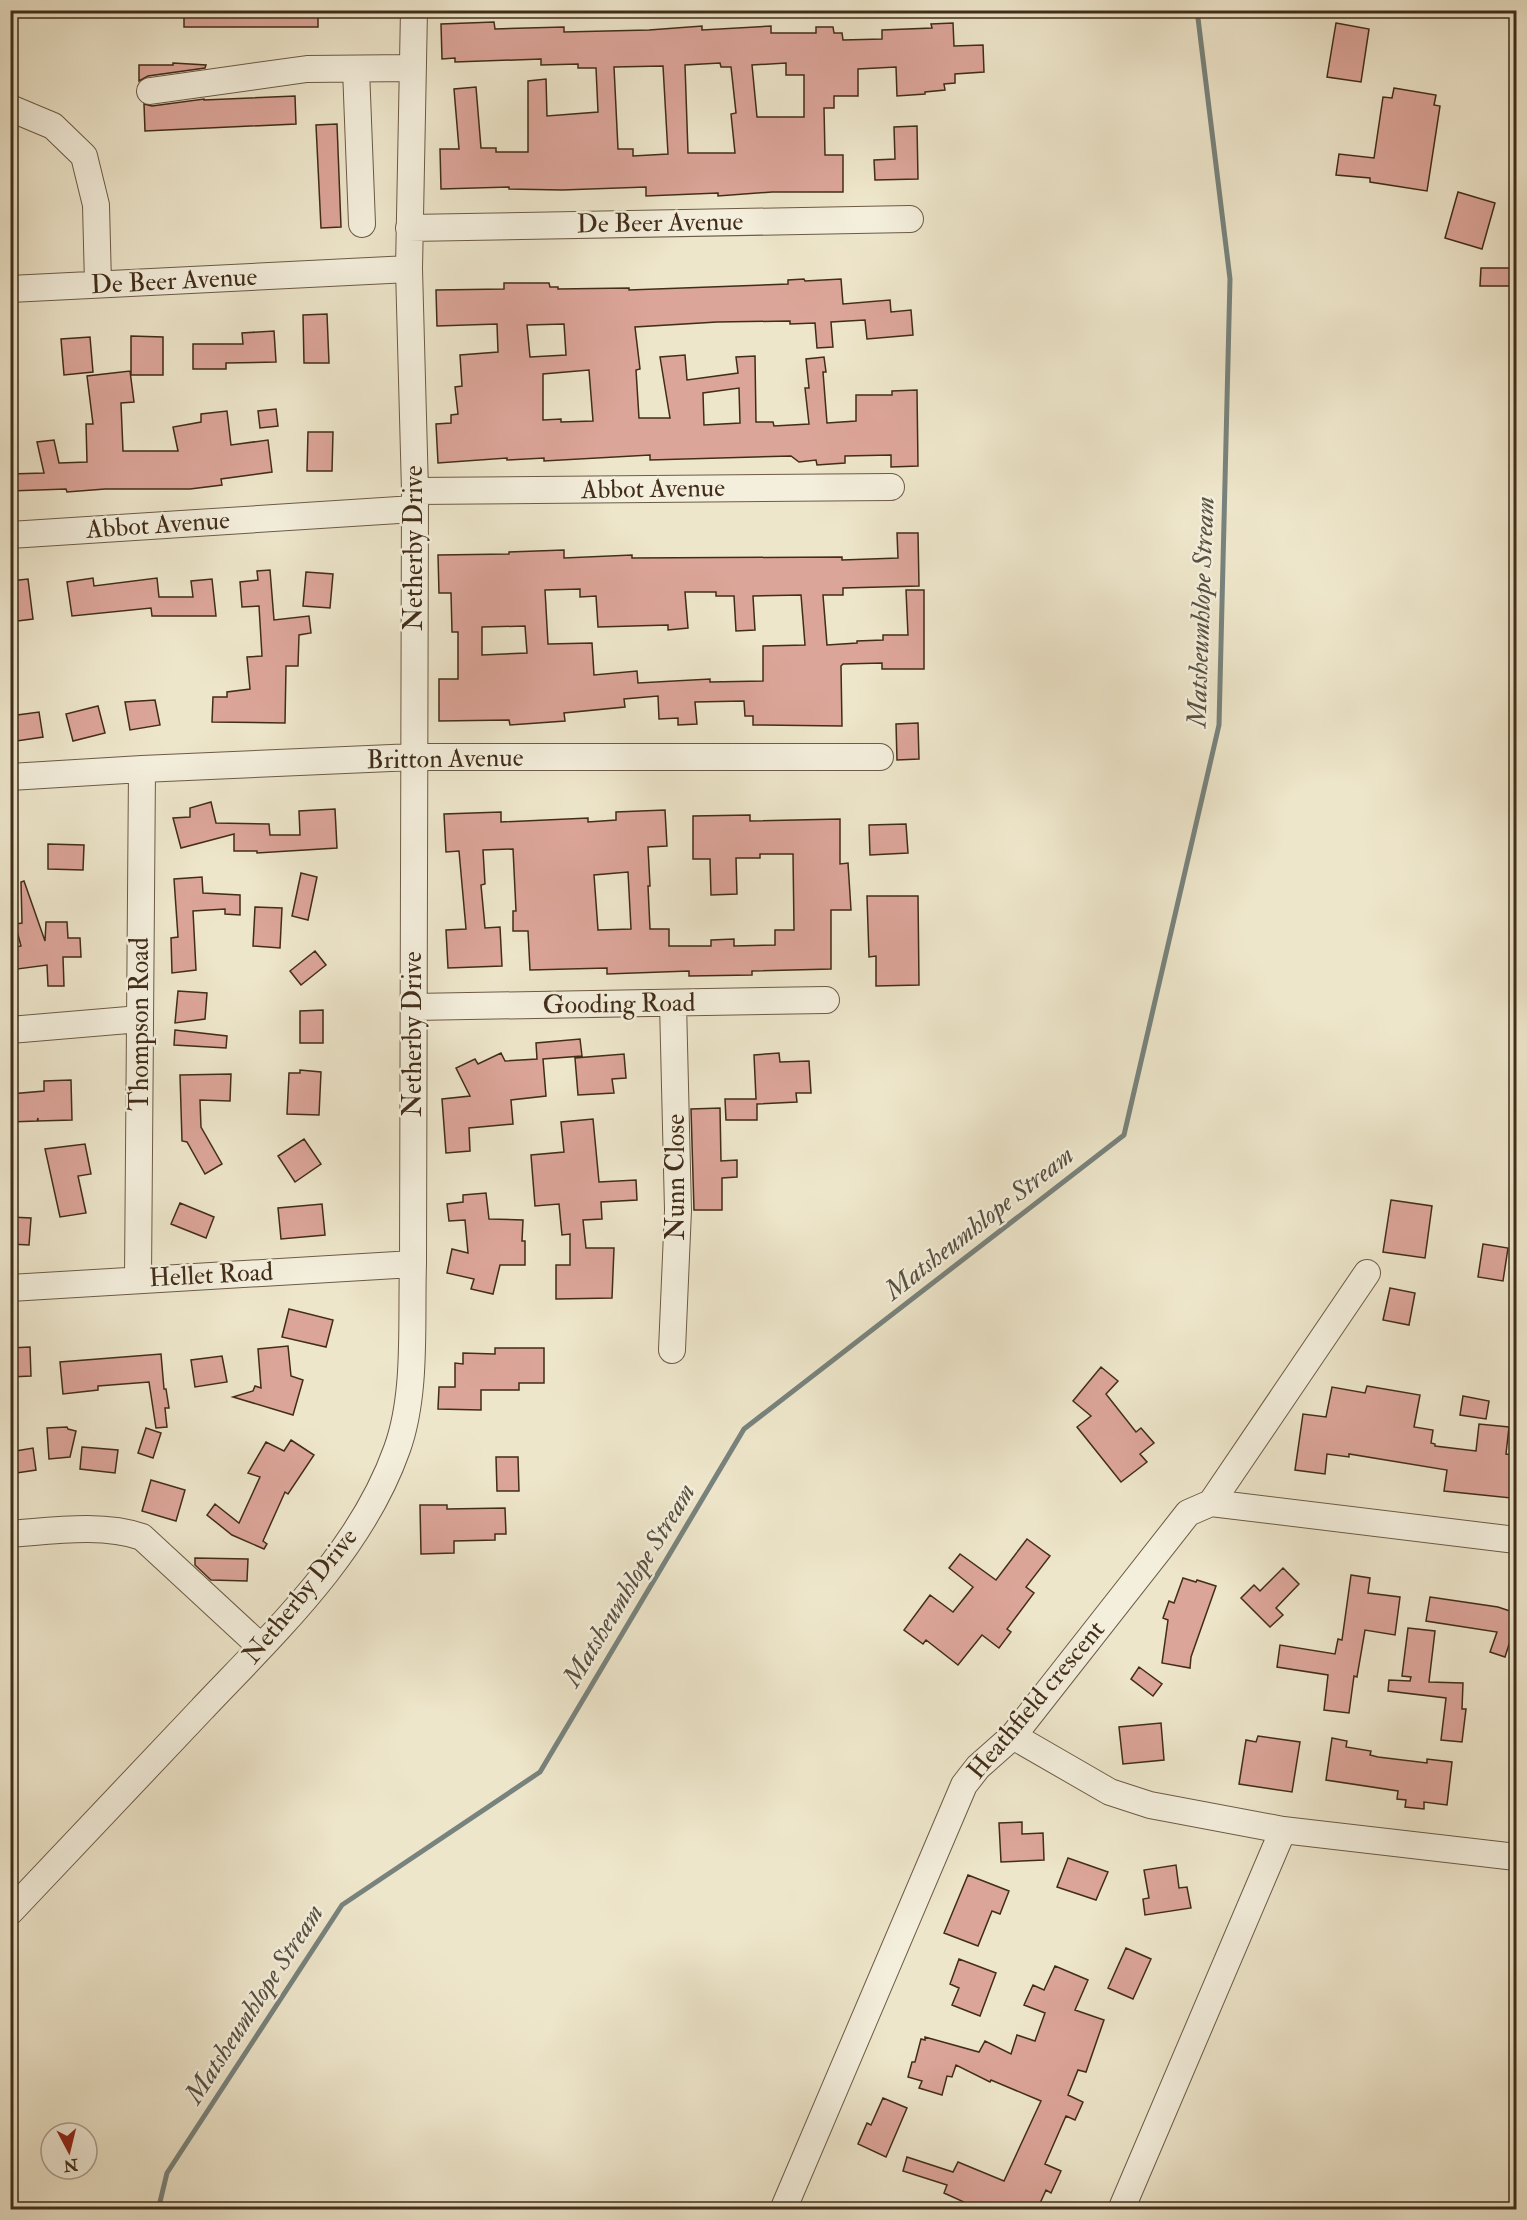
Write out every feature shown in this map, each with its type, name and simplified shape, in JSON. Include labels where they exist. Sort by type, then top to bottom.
[{"type":"street","name":"Netherby Drive","points":[[10,1912],[261,1647],[312,1589],[347,1544],[378,1493],[398,1449],[405,1421],[409,1392],[412,1264],[414,500],[409,269],[414,10]]},
{"type":"street","points":[[150,91],[307,69],[413,68]]},
{"type":"street","points":[[356,69],[362,224]]},
{"type":"street","points":[[10,108],[53,126],[84,156],[96,205],[98,284]]},
{"type":"street","name":"De Beer Avenue","points":[[410,228],[910,219]]},
{"type":"street","name":"De Beer Avenue","points":[[10,289],[409,269]]},
{"type":"street","name":"Abbot Avenue","points":[[10,535],[414,500],[891,487]]},
{"type":"street","name":"Britton Avenue","points":[[10,777],[414,757],[880,757]]},
{"type":"street","name":"Thompson Road","points":[[138,1280],[142,769]]},
{"type":"street","name":"Gooding Road","points":[[413,1007],[826,1000]]},
{"type":"street","name":"Nunn Close","points":[[672,1350],[678,1210],[673,1003]]},
{"type":"street","points":[[10,1030],[140,1019]]},
{"type":"street","name":"Hellet Road","points":[[10,1288],[412,1264]]},
{"type":"street","points":[[1367,1273],[1211,1503],[1516,1540]]},
{"type":"street","name":"Heathfield crescent","points":[[783,2210],[964,1785],[978,1767],[1013,1736],[1188,1513],[1211,1503]]},
{"type":"street","points":[[10,1534],[108,1529],[127,1531],[142,1537],[261,1647]]},
{"type":"street","points":[[1013,1736],[1110,1792],[1150,1805],[1283,1830],[1516,1857]]},
{"type":"street","points":[[1121,2210],[1283,1830]]},
{"type":"building","points":[[184,10],[318,10],[318,27],[184,27]]},
{"type":"building","points":[[494,22],[495,29],[564,27],[564,32],[702,26],[702,30],[771,26],[771,33],[816,33],[816,27],[833,27],[834,33],[842,33],[843,40],[882,39],[882,30],[932,28],[931,24],[953,23],[954,46],[983,45],[984,72],[955,74],[955,83],[944,84],[945,90],[897,96],[896,67],[858,69],[858,96],[834,96],[834,108],[824,108],[825,155],[843,155],[843,192],[646,196],[646,187],[562,190],[509,189],[509,187],[441,189],[440,149],[459,149],[454,89],[476,87],[481,148],[496,148],[496,152],[528,152],[528,81],[546,79],[547,116],[598,112],[596,68],[578,68],[578,64],[541,65],[541,59],[455,62],[455,58],[442,59],[441,24]],"holes":[[[720,63],[721,67],[731,67],[736,113],[731,114],[735,153],[688,153],[685,65]],[[786,63],[786,75],[804,75],[804,117],[757,117],[752,65]],[[663,66],[668,154],[633,156],[633,149],[618,149],[614,67]]]},
{"type":"building","points":[[1336,23],[1369,29],[1361,82],[1327,77]]},
{"type":"building","points":[[173,63],[206,65],[205,68],[148,76],[139,81],[139,65],[173,65]]},
{"type":"building","points":[[1394,88],[1436,95],[1434,105],[1440,106],[1427,191],[1370,182],[1370,178],[1336,175],[1339,154],[1374,158],[1383,97],[1392,98]]},
{"type":"building","points":[[295,96],[296,124],[145,131],[144,104],[152,106],[204,99]]},
{"type":"building","points":[[337,124],[341,227],[321,228],[316,125]]},
{"type":"building","points":[[917,126],[918,179],[875,180],[874,160],[895,159],[894,127]]},
{"type":"building","points":[[1458,192],[1495,203],[1482,249],[1445,238]]},
{"type":"building","points":[[1481,268],[1515,268],[1515,286],[1480,286]]},
{"type":"building","points":[[841,279],[843,304],[890,300],[891,312],[911,310],[913,335],[867,339],[865,320],[831,322],[833,347],[817,348],[815,323],[717,322],[635,327],[640,369],[636,370],[639,418],[670,418],[660,357],[685,355],[687,380],[738,373],[736,357],[755,356],[756,422],[773,422],[774,426],[809,424],[805,388],[809,388],[806,359],[824,357],[827,423],[856,421],[856,395],[892,395],[892,391],[917,390],[918,466],[891,467],[891,455],[845,456],[845,463],[817,465],[816,460],[799,462],[791,456],[650,460],[650,455],[544,461],[544,458],[507,460],[507,458],[438,463],[436,424],[451,423],[451,415],[458,414],[455,387],[462,386],[460,355],[498,352],[497,324],[437,326],[436,290],[504,289],[504,283],[549,283],[550,287],[558,287],[558,289],[629,288],[629,290],[788,284],[788,280]],"holes":[[[564,324],[566,355],[530,357],[527,325]],[[589,370],[593,421],[543,420],[543,374]],[[739,388],[740,423],[704,425],[703,393]]]},
{"type":"building","points":[[327,314],[329,363],[304,363],[303,315]]},
{"type":"building","points":[[274,331],[276,362],[226,363],[226,369],[193,369],[193,344],[243,344],[242,333]]},
{"type":"building","points":[[131,336],[163,337],[163,375],[131,375]]},
{"type":"building","points":[[90,337],[93,372],[64,375],[61,339]]},
{"type":"building","points":[[130,371],[134,402],[121,403],[123,451],[178,451],[173,427],[201,422],[201,414],[227,411],[231,445],[268,440],[272,472],[221,479],[222,485],[190,489],[10,491],[10,474],[44,473],[37,442],[54,440],[59,463],[87,462],[86,424],[93,424],[87,376]]},
{"type":"building","points":[[276,409],[278,426],[260,428],[258,411]]},
{"type":"building","points":[[308,432],[333,432],[332,471],[307,471]]},
{"type":"building","points":[[897,533],[918,533],[919,586],[843,588],[843,595],[823,595],[827,645],[883,640],[883,635],[908,635],[906,590],[924,590],[924,669],[882,669],[882,663],[843,664],[841,666],[842,726],[753,725],[753,716],[745,716],[744,701],[695,702],[697,724],[678,725],[678,718],[659,719],[658,696],[624,699],[625,707],[564,713],[565,721],[510,725],[509,720],[439,721],[439,679],[458,679],[458,632],[452,632],[451,593],[439,593],[438,555],[509,554],[509,552],[564,550],[564,558],[632,555],[632,558],[842,557],[842,560],[898,558]],"holes":[[[580,589],[580,597],[596,596],[598,627],[668,625],[668,630],[688,628],[685,592],[716,592],[716,596],[734,596],[736,631],[755,630],[753,596],[801,595],[805,645],[763,646],[763,681],[710,682],[710,679],[638,683],[637,671],[594,675],[592,643],[548,644],[545,590]],[[525,626],[527,653],[482,655],[482,627]]]},
{"type":"building","points":[[270,570],[274,620],[309,616],[311,633],[299,635],[298,666],[286,666],[285,723],[212,722],[213,697],[227,697],[227,692],[250,689],[247,657],[262,656],[259,606],[242,607],[240,582],[258,580],[257,571]]},
{"type":"building","points":[[306,572],[333,574],[330,608],[303,606]]},
{"type":"building","points":[[93,578],[94,586],[157,578],[159,597],[193,597],[191,581],[212,579],[216,616],[152,616],[151,608],[72,616],[67,582]]},
{"type":"building","points":[[28,579],[33,619],[10,622],[10,581]]},
{"type":"building","points":[[155,700],[160,725],[130,730],[125,702]]},
{"type":"building","points":[[98,706],[105,733],[73,741],[66,714]]},
{"type":"building","points":[[39,712],[43,737],[10,742],[10,716]]},
{"type":"building","points":[[918,723],[919,759],[897,760],[896,724]]},
{"type":"building","points":[[211,802],[216,823],[269,824],[270,835],[300,835],[299,811],[335,809],[337,848],[257,853],[257,851],[234,851],[234,834],[181,848],[173,818],[190,817],[190,808]]},
{"type":"building","points":[[665,810],[667,846],[648,847],[650,886],[648,886],[650,929],[669,929],[669,946],[711,946],[711,940],[734,939],[734,946],[775,945],[775,930],[794,930],[793,854],[760,854],[760,858],[736,858],[737,894],[711,895],[710,859],[693,859],[693,816],[750,815],[750,821],[840,819],[840,864],[848,863],[851,910],[831,910],[831,969],[752,971],[752,975],[689,976],[689,971],[607,974],[607,968],[530,970],[528,931],[513,931],[513,911],[516,911],[513,849],[483,850],[485,884],[481,885],[485,928],[500,927],[502,966],[448,968],[446,930],[466,929],[459,851],[446,852],[444,814],[501,812],[501,822],[588,818],[588,822],[616,820],[616,812]],"holes":[[[628,872],[631,929],[598,930],[594,875]]]},
{"type":"building","points":[[906,824],[908,853],[870,855],[869,825]]},
{"type":"building","points":[[48,844],[84,845],[83,870],[48,869]]},
{"type":"building","points":[[301,873],[317,877],[308,920],[292,916]]},
{"type":"building","points":[[202,877],[203,893],[240,895],[240,915],[225,914],[225,909],[193,911],[196,970],[172,973],[171,938],[178,937],[174,879]]},
{"type":"building","points":[[24,881],[45,941],[46,922],[67,922],[68,938],[80,938],[81,957],[63,957],[64,986],[48,986],[47,965],[10,970],[10,948],[21,946],[15,924],[22,923],[21,882]]},
{"type":"building","points":[[867,896],[918,896],[919,985],[876,986],[876,956],[869,957]]},
{"type":"building","points":[[255,907],[282,908],[280,948],[253,946]]},
{"type":"building","points":[[315,951],[326,965],[301,985],[290,971]]},
{"type":"building","points":[[178,991],[207,993],[205,1019],[175,1023]]},
{"type":"building","points":[[323,1010],[323,1043],[300,1043],[300,1011]]},
{"type":"building","points":[[175,1030],[227,1036],[226,1048],[174,1045]]},
{"type":"building","points":[[580,1039],[582,1056],[543,1059],[546,1096],[511,1100],[513,1124],[469,1128],[470,1151],[446,1153],[442,1099],[470,1096],[456,1068],[475,1059],[478,1064],[501,1053],[505,1061],[537,1059],[536,1043]]},
{"type":"building","points":[[779,1053],[780,1062],[809,1061],[811,1093],[796,1093],[797,1102],[757,1104],[757,1120],[726,1120],[725,1099],[756,1099],[754,1055]]},
{"type":"building","points":[[624,1054],[626,1078],[612,1079],[614,1093],[578,1095],[575,1058]]},
{"type":"building","points":[[300,1070],[321,1072],[319,1115],[287,1114],[289,1073],[300,1073]]},
{"type":"building","points":[[231,1074],[230,1101],[200,1100],[201,1127],[222,1164],[205,1174],[187,1142],[182,1141],[180,1075]]},
{"type":"building","points":[[71,1080],[72,1120],[38,1121],[38,1118],[37,1121],[10,1122],[10,1094],[44,1091],[44,1081]]},
{"type":"building","points":[[720,1108],[721,1161],[737,1160],[737,1177],[722,1178],[722,1210],[694,1210],[691,1109]]},
{"type":"building","points":[[593,1119],[599,1182],[636,1180],[637,1200],[601,1202],[602,1219],[583,1220],[586,1248],[614,1248],[612,1298],[556,1299],[556,1265],[570,1265],[570,1234],[562,1235],[559,1204],[535,1206],[531,1155],[564,1152],[561,1122]]},
{"type":"building","points":[[304,1139],[321,1164],[295,1182],[278,1156]]},
{"type":"building","points":[[85,1144],[91,1174],[78,1176],[86,1213],[60,1217],[45,1149]]},
{"type":"building","points":[[486,1193],[489,1219],[523,1220],[522,1241],[525,1241],[525,1265],[500,1265],[493,1294],[471,1289],[474,1279],[447,1273],[452,1249],[468,1253],[465,1220],[449,1221],[447,1204],[463,1202],[463,1195]]},
{"type":"building","points":[[1391,1200],[1432,1206],[1425,1258],[1383,1252]]},
{"type":"building","points":[[180,1203],[214,1217],[206,1238],[171,1224]]},
{"type":"building","points":[[322,1204],[325,1235],[281,1239],[278,1208]]},
{"type":"building","points":[[10,1217],[31,1218],[29,1245],[10,1244]]},
{"type":"building","points":[[1483,1244],[1508,1248],[1503,1281],[1478,1277]]},
{"type":"building","points":[[1390,1288],[1415,1293],[1409,1325],[1383,1320]]},
{"type":"building","points":[[289,1309],[333,1320],[326,1347],[282,1337]]},
{"type":"building","points":[[288,1346],[291,1376],[303,1380],[293,1415],[233,1397],[253,1391],[255,1386],[261,1388],[258,1349]]},
{"type":"building","points":[[30,1347],[31,1376],[10,1377],[10,1348]]},
{"type":"building","points":[[495,1348],[544,1348],[544,1383],[519,1383],[519,1390],[481,1390],[481,1410],[438,1409],[439,1387],[455,1387],[455,1363],[463,1364],[463,1353],[495,1354]]},
{"type":"building","points":[[161,1354],[164,1389],[166,1389],[169,1408],[165,1408],[167,1427],[156,1428],[149,1382],[98,1386],[98,1390],[63,1394],[60,1362]]},
{"type":"building","points":[[222,1356],[227,1382],[195,1387],[191,1360]]},
{"type":"building","points":[[1101,1367],[1118,1381],[1106,1394],[1136,1432],[1141,1428],[1154,1443],[1140,1454],[1147,1462],[1121,1482],[1077,1427],[1091,1416],[1073,1401]]},
{"type":"building","points":[[1367,1386],[1420,1395],[1414,1427],[1433,1430],[1431,1443],[1435,1446],[1476,1451],[1479,1424],[1509,1427],[1506,1454],[1515,1455],[1511,1498],[1444,1491],[1447,1470],[1349,1454],[1349,1457],[1327,1454],[1325,1474],[1295,1470],[1303,1414],[1326,1417],[1332,1387],[1365,1393]]},
{"type":"building","points":[[1463,1396],[1489,1401],[1486,1419],[1460,1415]]},
{"type":"building","points":[[67,1427],[76,1431],[70,1457],[49,1459],[47,1428]]},
{"type":"building","points":[[146,1428],[161,1433],[153,1458],[138,1453]]},
{"type":"building","points":[[291,1440],[314,1455],[288,1494],[285,1492],[263,1541],[267,1544],[264,1549],[232,1535],[207,1515],[215,1504],[239,1523],[260,1477],[248,1473],[266,1442],[284,1451]]},
{"type":"building","points":[[82,1447],[118,1450],[115,1473],[80,1469]]},
{"type":"building","points":[[33,1448],[36,1470],[10,1474],[10,1452]]},
{"type":"building","points":[[496,1457],[518,1457],[519,1491],[497,1491]]},
{"type":"building","points":[[151,1480],[185,1490],[176,1521],[142,1511]]},
{"type":"building","points":[[420,1505],[447,1505],[447,1509],[505,1508],[506,1534],[495,1534],[495,1540],[454,1541],[454,1553],[421,1554]]},
{"type":"building","points":[[1027,1539],[1050,1556],[1026,1587],[1034,1593],[1007,1629],[1011,1632],[999,1648],[982,1635],[958,1665],[926,1640],[923,1644],[904,1630],[930,1595],[953,1612],[973,1587],[949,1568],[960,1554],[996,1580]]},
{"type":"building","points":[[195,1558],[248,1559],[247,1581],[211,1580],[195,1565]]},
{"type":"building","points":[[1283,1568],[1299,1584],[1276,1608],[1283,1615],[1270,1627],[1241,1598],[1254,1585],[1260,1591]]},
{"type":"building","points":[[1351,1575],[1370,1578],[1368,1593],[1400,1597],[1395,1635],[1365,1630],[1357,1677],[1354,1676],[1349,1713],[1324,1710],[1328,1675],[1277,1667],[1280,1645],[1335,1654],[1338,1639],[1342,1640]]},
{"type":"building","points":[[1183,1578],[1216,1586],[1191,1657],[1190,1668],[1162,1663],[1168,1620],[1163,1618],[1169,1601],[1174,1603]]},
{"type":"building","points":[[1430,1597],[1498,1607],[1516,1613],[1516,1636],[1512,1635],[1505,1657],[1490,1652],[1497,1632],[1426,1621]]},
{"type":"building","points":[[1408,1628],[1435,1631],[1429,1682],[1463,1683],[1462,1709],[1466,1709],[1462,1742],[1441,1740],[1446,1698],[1388,1691],[1389,1680],[1410,1681],[1411,1677],[1402,1676]]},
{"type":"building","points":[[1139,1667],[1162,1684],[1153,1696],[1131,1679]]},
{"type":"building","points":[[1161,1723],[1164,1760],[1123,1764],[1119,1727]]},
{"type":"building","points":[[1258,1736],[1300,1742],[1292,1792],[1239,1784],[1246,1740],[1256,1742]]},
{"type":"building","points":[[1332,1738],[1347,1741],[1346,1747],[1371,1751],[1370,1755],[1378,1757],[1427,1763],[1427,1759],[1452,1762],[1447,1805],[1424,1802],[1424,1809],[1405,1807],[1406,1800],[1397,1799],[1398,1791],[1326,1780]]},
{"type":"building","points":[[1022,1822],[1022,1834],[1043,1833],[1044,1860],[1001,1862],[999,1823]]},
{"type":"building","points":[[1068,1858],[1108,1872],[1096,1900],[1057,1887]]},
{"type":"building","points":[[1176,1865],[1179,1888],[1187,1887],[1191,1908],[1145,1915],[1143,1899],[1149,1898],[1144,1870]]},
{"type":"building","points":[[968,1875],[1009,1891],[1000,1914],[992,1911],[978,1946],[944,1933]]},
{"type":"building","points":[[1126,1948],[1151,1959],[1133,1999],[1108,1988]]},
{"type":"building","points":[[959,1959],[996,1973],[980,2016],[952,2005],[959,1988],[950,1984]]},
{"type":"building","points":[[1055,1966],[1088,1980],[1075,2010],[1104,2020],[1086,2072],[1078,2070],[1068,2095],[1083,2102],[1075,2120],[1066,2116],[1045,2164],[1061,2171],[1051,2193],[1046,2190],[1037,2210],[960,2210],[964,2202],[944,2193],[947,2185],[903,2171],[907,2157],[953,2172],[958,2162],[1004,2181],[1041,2101],[991,2080],[990,2082],[956,2065],[952,2077],[947,2076],[942,2095],[919,2088],[922,2081],[908,2077],[912,2062],[915,2062],[921,2039],[925,2040],[925,2037],[979,2052],[985,2041],[1011,2054],[1017,2035],[1035,2041],[1045,2013],[1024,2005],[1033,1985],[1044,1990]]},
{"type":"building","points":[[883,2098],[907,2108],[886,2157],[858,2144],[867,2123],[871,2125]]},
{"type":"waterway","name":"Matsheumhlope Stream","points":[[158,2210],[167,2173],[342,1905],[540,1772],[744,1429],[1124,1135],[1219,725],[1230,279],[1197,10]]}]
